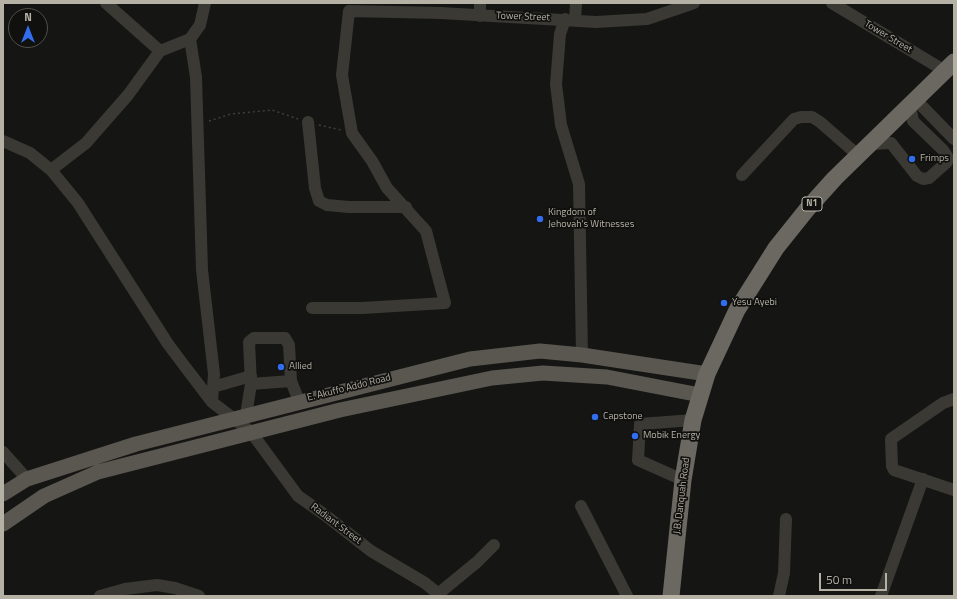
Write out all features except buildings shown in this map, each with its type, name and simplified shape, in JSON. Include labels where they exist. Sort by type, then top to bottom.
[{"type":"highway","name":"N1","points":[[707,374],[737,310],[776,248],[808,208],[835,178],[950,67]]},
{"type":"highway","name":"J.B. Danquah Road","points":[[671,596],[683,480],[693,420],[707,374]]},
{"type":"main road","name":"E. Akuffo Addo Road","points":[[3,494],[28,480],[136,444],[299,401],[470,359],[540,351],[582,355],[707,374]]},
{"type":"main road","name":"E. Akuffo Addo Road","points":[[3,524],[44,496],[98,472],[340,410],[492,378],[544,373],[607,377],[700,395]]},
{"type":"street","points":[[106,3],[160,51]]},
{"type":"street","points":[[51,170],[86,143],[128,95],[160,51],[190,40],[200,25],[205,3]]},
{"type":"street","points":[[480,3],[480,16]]},
{"type":"street","points":[[576,3],[559,41],[556,84],[561,125],[579,184],[582,355]]},
{"type":"street","name":"Tower Street","points":[[352,132],[342,75],[349,11],[441,13],[570,19],[596,22],[647,19],[694,3]]},
{"type":"street","name":"Tower Street","points":[[832,3],[950,67]]},
{"type":"street","points":[[190,40],[196,77],[202,270],[214,374],[212,402]]},
{"type":"street","points":[[913,103],[954,139]]},
{"type":"street","points":[[871,144],[891,144],[917,176],[923,179],[929,178],[947,162],[947,156],[943,150],[913,121],[913,103]]},
{"type":"street","points":[[742,175],[794,119],[801,117],[812,117],[820,122],[859,156]]},
{"type":"street","points":[[308,122],[315,188],[320,201],[327,205],[349,207],[406,207]]},
{"type":"street","points":[[312,308],[362,308],[445,302],[426,231],[406,207],[387,188],[372,161],[352,132]]},
{"type":"street","name":"Radiant Street","points":[[3,141],[30,153],[51,170],[78,203],[168,344],[212,402],[240,417],[298,496],[371,551],[439,595]]},
{"type":"street","points":[[240,417],[251,380],[249,342],[251,339],[285,338],[289,344],[290,381],[299,401]]},
{"type":"street","points":[[213,387],[251,380],[290,381]]},
{"type":"street","points":[[954,399],[943,404],[891,439],[892,466],[894,470],[954,490]]},
{"type":"street","points":[[683,480],[638,460],[640,424],[693,420]]},
{"type":"street","points":[[3,452],[28,480]]},
{"type":"street","points":[[881,596],[923,479]]},
{"type":"street","points":[[581,506],[627,596]]},
{"type":"street","points":[[779,596],[784,573],[786,519]]},
{"type":"street","points":[[439,595],[494,545]]},
{"type":"street","points":[[100,596],[126,589],[157,585],[175,588],[199,596]]},
{"type":"path","points":[[197,125],[231,114],[272,110],[308,122],[352,132]]},
{"type":"place","name":"Frimps","points":[[912,159]]},
{"type":"place","name":"Kingdom of Jehovah's Witnesses","points":[[540,219]]},
{"type":"place","name":"Yesu Ayebi","points":[[724,303]]},
{"type":"place","name":"Allied","points":[[281,367]]},
{"type":"place","name":"Capstone","points":[[595,417]]},
{"type":"place","name":"Mobik Energy","points":[[635,436]]}]
